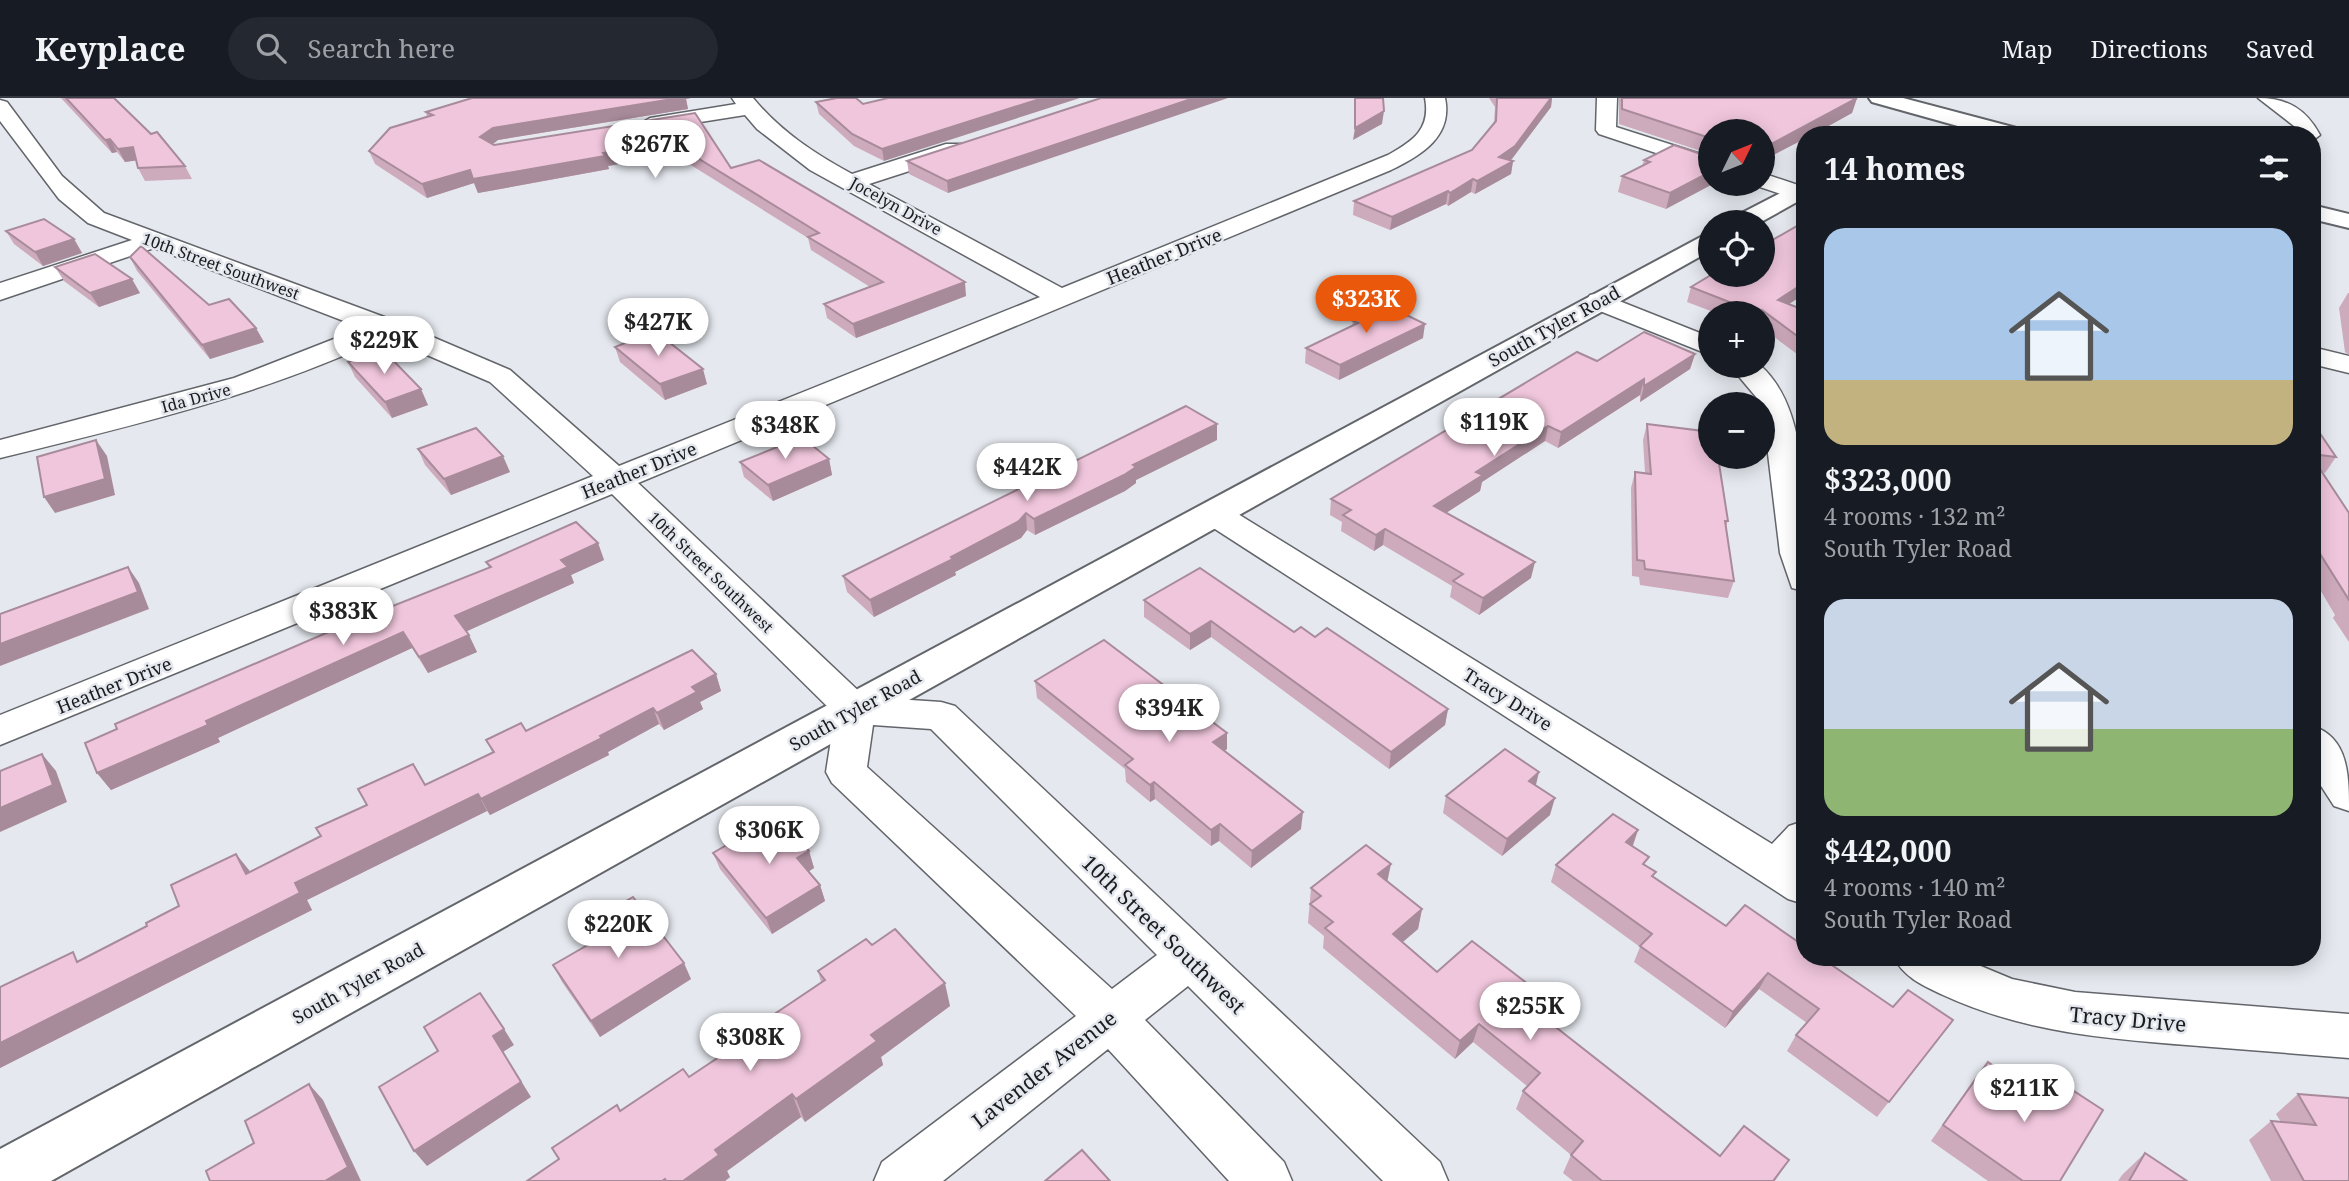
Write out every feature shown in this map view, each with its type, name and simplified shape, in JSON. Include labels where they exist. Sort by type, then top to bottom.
[{"type":"street","name":"Heather Drive","points":[[0,731],[1395,161],[1420,144],[1436,127],[1436,98]]},
{"type":"street","points":[[1607,98],[1606,131],[1698,159]]},
{"type":"street","points":[[1879,98],[1983,126]]},
{"type":"street","points":[[2268,98],[2304,126]]},
{"type":"street","name":"Jocelyn Drive","points":[[746,103],[787,143],[818,165],[1062,298]]},
{"type":"street","points":[[631,128],[746,103]]},
{"type":"street","name":"10th Street Southwest","points":[[0,106],[24,155],[72,203],[96,218],[385,327],[500,376],[616,480],[855,710],[941,716],[1421,1181]]},
{"type":"street","points":[[1918,126],[1939,114]]},
{"type":"street","points":[[851,182],[968,144]]},
{"type":"street","points":[[1775,183],[1796,189]]},
{"type":"street","points":[[1764,210],[1796,193]]},
{"type":"street","points":[[2321,214],[2349,221]]},
{"type":"street","points":[[0,292],[152,241]]},
{"type":"street","name":"South Tyler Road","points":[[0,1179],[1698,247]]},
{"type":"street","points":[[1599,301],[1698,342]]},
{"type":"street","name":"Ida Drive","points":[[0,449],[255,383],[307,364],[385,327]]},
{"type":"street","points":[[2321,357],[2349,365]]},
{"type":"street","points":[[1759,378],[1771,395],[1776,409],[1796,546]]},
{"type":"street","name":"Tracy Drive","points":[[1213,513],[1795,864]]},
{"type":"street","points":[[855,710],[846,772],[1111,1018],[1265,1181]]},
{"type":"street","points":[[2321,753],[2349,795]]},
{"type":"street","name":"Lavender Avenue","points":[[901,1181],[1188,958]]},
{"type":"street","name":"Tracy Drive","points":[[1934,966],[1964,982],[2020,1003],[2066,1014],[2349,1036]]},
{"type":"building","points":[[66,98],[114,98],[151,134],[157,132],[185,166],[138,168],[133,147],[118,149],[110,139],[105,140]]},
{"type":"building","points":[[472,98],[679,98],[493,128],[480,137],[494,145],[695,113],[731,168],[759,160],[965,282],[853,324],[824,304],[883,282],[808,237],[819,233],[670,141],[603,153],[605,156],[473,179],[470,170],[422,184],[369,151],[390,128],[433,115],[426,112]]},
{"type":"building","points":[[856,98],[863,104],[888,98],[1043,98],[882,149],[852,134],[816,102]]},
{"type":"building","points":[[1101,98],[1194,98],[947,181],[907,161]]},
{"type":"building","points":[[1355,98],[1383,98],[1384,111],[1355,128]]},
{"type":"building","points":[[1497,98],[1551,98],[1515,146],[1499,157],[1513,161],[1477,181],[1473,179],[1450,193],[1448,191],[1392,217],[1354,201],[1472,150],[1496,121]]},
{"type":"building","points":[[1622,98],[1857,98],[1805,126],[1796,126],[1796,131],[1775,142],[1775,119],[1698,119],[1698,134],[1622,109]]},
{"type":"building","points":[[1674,145],[1698,153],[1698,178],[1670,193],[1622,176],[1650,162],[1644,160]]},
{"type":"building","points":[[44,219],[74,239],[35,252],[6,231]]},
{"type":"building","points":[[1796,227],[1796,288],[1778,300],[1796,307],[1796,335],[1775,320],[1775,301],[1727,301],[1691,287],[1698,283],[1698,287],[1775,287],[1775,239]]},
{"type":"building","points":[[141,246],[209,305],[229,299],[256,328],[202,345],[130,257]]},
{"type":"building","points":[[95,254],[132,279],[90,293],[55,267]]},
{"type":"building","points":[[1386,305],[1425,324],[1340,365],[1306,348],[1358,323],[1353,321]]},
{"type":"building","points":[[655,331],[703,369],[660,384],[615,347]]},
{"type":"building","points":[[1644,332],[1695,354],[1644,386],[1644,379],[1561,432],[1548,426],[1476,472],[1483,475],[1434,506],[1535,562],[1483,598],[1453,581],[1463,574],[1385,529],[1376,535],[1343,515],[1351,510],[1331,499],[1577,352],[1597,361]]},
{"type":"building","points":[[383,350],[421,389],[385,402],[348,362]]},
{"type":"building","points":[[1186,406],[1217,424],[1133,465],[1136,467],[1124,475],[1034,519],[1026,513],[1019,521],[951,557],[953,559],[870,600],[843,576]]},
{"type":"building","points":[[1647,424],[1698,430],[1698,469],[1720,469],[1734,581],[1645,569],[1644,561],[1637,560],[1635,472],[1651,474]]},
{"type":"building","points":[[476,428],[503,456],[444,479],[418,449]]},
{"type":"building","points":[[2321,435],[2336,457],[2321,455]]},
{"type":"building","points":[[802,437],[829,459],[768,485],[740,462]]},
{"type":"building","points":[[96,440],[105,479],[44,497],[37,457]]},
{"type":"building","points":[[2321,471],[2349,513],[2349,600],[2321,555]]},
{"type":"building","points":[[576,522],[598,543],[561,560],[568,567],[455,616],[469,635],[419,657],[403,632],[206,721],[208,725],[97,773],[85,743],[117,729],[115,724],[340,627],[491,567],[486,562]]},
{"type":"building","points":[[128,567],[138,592],[0,644],[0,614]]},
{"type":"building","points":[[1200,568],[1294,632],[1301,627],[1315,637],[1327,628],[1448,709],[1391,752],[1211,621],[1190,634],[1144,600]]},
{"type":"building","points":[[1104,640],[1227,733],[1213,742],[1303,812],[1252,851],[1220,824],[1211,830],[1154,782],[1150,785],[1125,765],[1133,759],[1035,681]]},
{"type":"building","points":[[692,650],[716,674],[692,687],[697,692],[657,713],[653,708],[600,736],[602,738],[481,799],[478,794],[295,883],[300,893],[0,1043],[0,987],[73,952],[77,962],[147,926],[146,923],[179,906],[171,885],[236,854],[246,874],[321,836],[316,828],[367,805],[358,789],[413,764],[425,785],[494,752],[486,740],[521,723],[526,731]]},
{"type":"building","points":[[1505,749],[1539,772],[1529,781],[1555,798],[1507,839],[1446,796]]},
{"type":"building","points":[[42,754],[53,785],[0,808],[0,771]]},
{"type":"building","points":[[1613,814],[1638,830],[1626,842],[1649,857],[1643,864],[1656,872],[1652,876],[1726,926],[1745,905],[1796,940],[1796,966],[1833,966],[1893,1007],[1908,990],[1953,1020],[1889,1102],[1796,1035],[1819,1009],[1768,973],[1733,1012],[1640,946],[1652,934],[1556,865]]},
{"type":"building","points":[[778,815],[809,851],[797,858],[820,885],[766,918],[713,853]]},
{"type":"building","points":[[1366,845],[1391,864],[1378,874],[1422,909],[1393,934],[1437,972],[1472,941],[1546,998],[1534,1010],[1720,1156],[1744,1126],[1789,1160],[1773,1181],[1602,1181],[1571,1155],[1583,1141],[1523,1091],[1540,1073],[1479,1024],[1460,1041],[1325,928],[1333,922],[1310,904],[1321,896],[1311,888]]},
{"type":"building","points":[[633,897],[684,963],[591,1021],[553,965],[598,939],[588,923]]},
{"type":"building","points":[[895,929],[945,983],[871,1035],[877,1041],[796,1099],[792,1094],[715,1150],[719,1155],[683,1181],[527,1181],[559,1159],[552,1148],[617,1105],[620,1111],[683,1069],[689,1077],[776,1019],[773,1015],[825,980],[818,971],[866,939],[872,945]]},
{"type":"building","points":[[480,993],[504,1029],[493,1036],[521,1082],[414,1151],[379,1087],[438,1051],[424,1027]]},
{"type":"building","points":[[1988,1062],[2033,1093],[2046,1073],[2103,1110],[2060,1181],[2023,1181],[1943,1125]]},
{"type":"building","points":[[309,1084],[348,1167],[325,1181],[210,1181],[206,1171],[254,1143],[245,1121]]},
{"type":"building","points":[[2298,1094],[2349,1098],[2349,1181],[2304,1181],[2271,1121],[2316,1125]]},
{"type":"building","points":[[1082,1150],[1110,1181],[1045,1181]]},
{"type":"building","points":[[2145,1153],[2187,1181],[2129,1181]]}]
